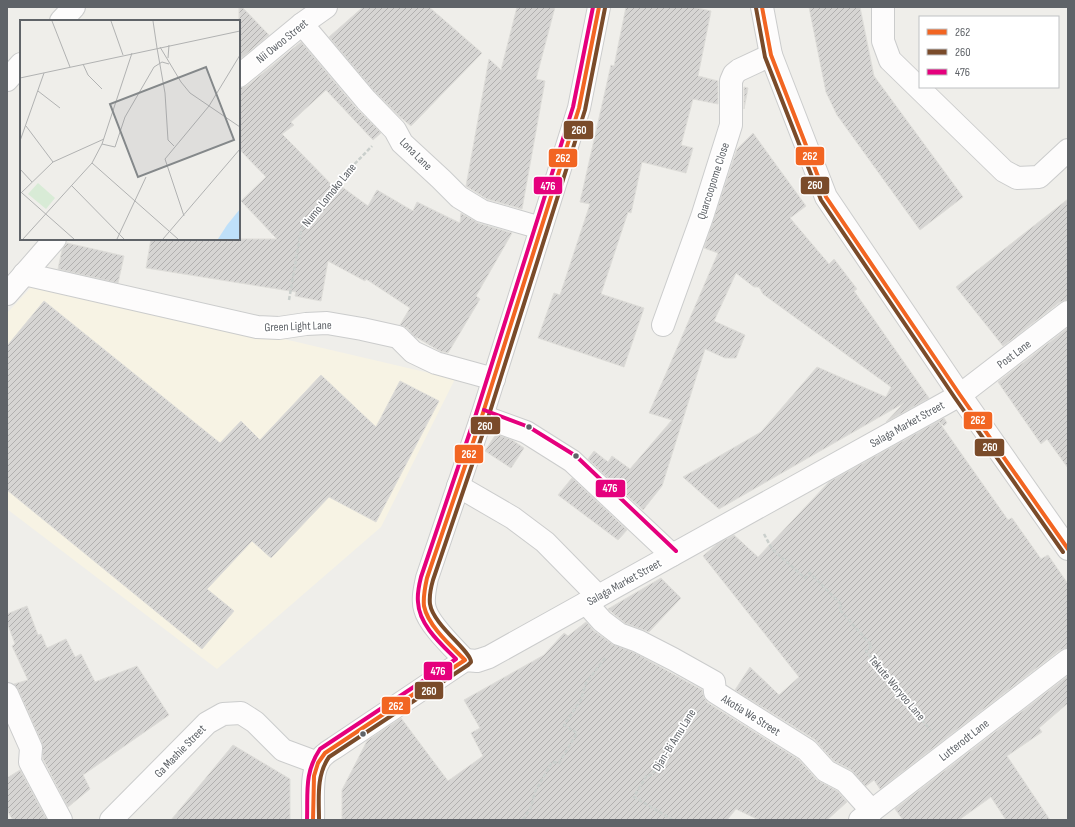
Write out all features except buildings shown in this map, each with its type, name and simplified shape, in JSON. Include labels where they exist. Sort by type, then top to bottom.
[{"type":"street","points":[[62,20],[74,7]]},
{"type":"street","name":"Nii Owoo Street","points":[[240,75],[302,24],[326,7]]},
{"type":"street","points":[[465,660],[431,622],[425,609],[424,602],[427,578],[494,379],[578,108],[599,7]]},
{"type":"street","points":[[762,7],[771,55],[826,197],[960,395],[1068,549]]},
{"type":"street","points":[[882,7],[883,41],[890,60],[1004,171],[1018,178],[1039,177],[1068,150]]},
{"type":"street","name":"Lona Lane","points":[[302,24],[366,100],[395,130],[402,143],[441,178],[459,197],[482,211],[541,228]]},
{"type":"street","name":"Quarcoopome Close","points":[[663,325],[702,217],[731,125],[731,81],[734,74],[739,70],[771,55]]},
{"type":"street","points":[[7,80],[20,65]]},
{"type":"street","points":[[7,294],[54,240]]},
{"type":"street","name":"Green Light Lane","points":[[24,274],[257,327],[279,328],[327,323],[362,328],[398,337],[413,352],[436,363],[494,379]]},
{"type":"street","name":"Post Lane","points":[[960,395],[1068,312]]},
{"type":"street","name":"Salaga Market Street","points":[[318,763],[325,753],[465,660],[478,661],[489,657],[960,395]]},
{"type":"street","points":[[482,416],[526,432],[572,461],[672,555]]},
{"type":"street","name":"Akotia We Street","points":[[458,486],[513,518],[545,542],[592,600],[602,621],[619,634],[673,659],[714,682],[715,692],[807,750],[826,771],[845,781],[866,816]]},
{"type":"street","name":"Lutterodt Lane","points":[[866,816],[1068,660]]},
{"type":"street","points":[[7,694],[31,748],[30,762],[61,820]]},
{"type":"street","name":"Ga Mashie Street","points":[[111,820],[207,723],[222,714],[241,713],[255,722],[284,750],[318,763]]},
{"type":"street","points":[[313,820],[314,776],[318,763]]},
{"type":"path","name":"Numo Lomoko Lane","points":[[289,300],[301,231],[315,210],[340,179],[380,138],[395,130]]},
{"type":"path","name":"Tekute Woryoo Lane","points":[[752,511],[772,549],[805,578],[810,573],[842,605],[839,609],[872,646],[866,651],[926,723],[946,754]]},
{"type":"path","points":[[523,820],[531,807],[535,792],[552,762],[559,763],[577,733],[564,725],[581,700],[586,683],[603,661],[619,634]]},
{"type":"path","name":"Djan-Bi Amu Lane","points":[[673,820],[634,797],[646,775],[652,775],[692,711],[704,693],[714,682]]},
{"type":"shaded area","points":[[37,281],[455,379],[381,527],[217,669],[7,509],[7,313]]},
{"type":"transit line","name":"476","points":[[307,820],[307,792],[309,775],[311,766],[320,749],[456,659],[432,634],[422,618],[418,602],[419,586],[476,414],[573,107],[593,7]]},
{"type":"transit line","name":"262","points":[[313,820],[314,776],[318,763],[325,753],[465,660],[435,628],[426,613],[424,606],[426,581],[482,416],[579,108],[599,7]]},
{"type":"transit line","name":"262","points":[[762,7],[771,55],[826,197],[960,395],[1068,549]]},
{"type":"transit line","name":"260","points":[[319,820],[320,779],[329,757],[471,662],[465,651],[444,629],[433,612],[430,604],[431,589],[488,418],[585,110],[605,8]]},
{"type":"transit line","name":"260","points":[[756,8],[765,57],[821,200],[955,398],[1063,552]]},
{"type":"transit line","name":"476","points":[[484,410],[529,427],[576,456],[676,551]]}]
